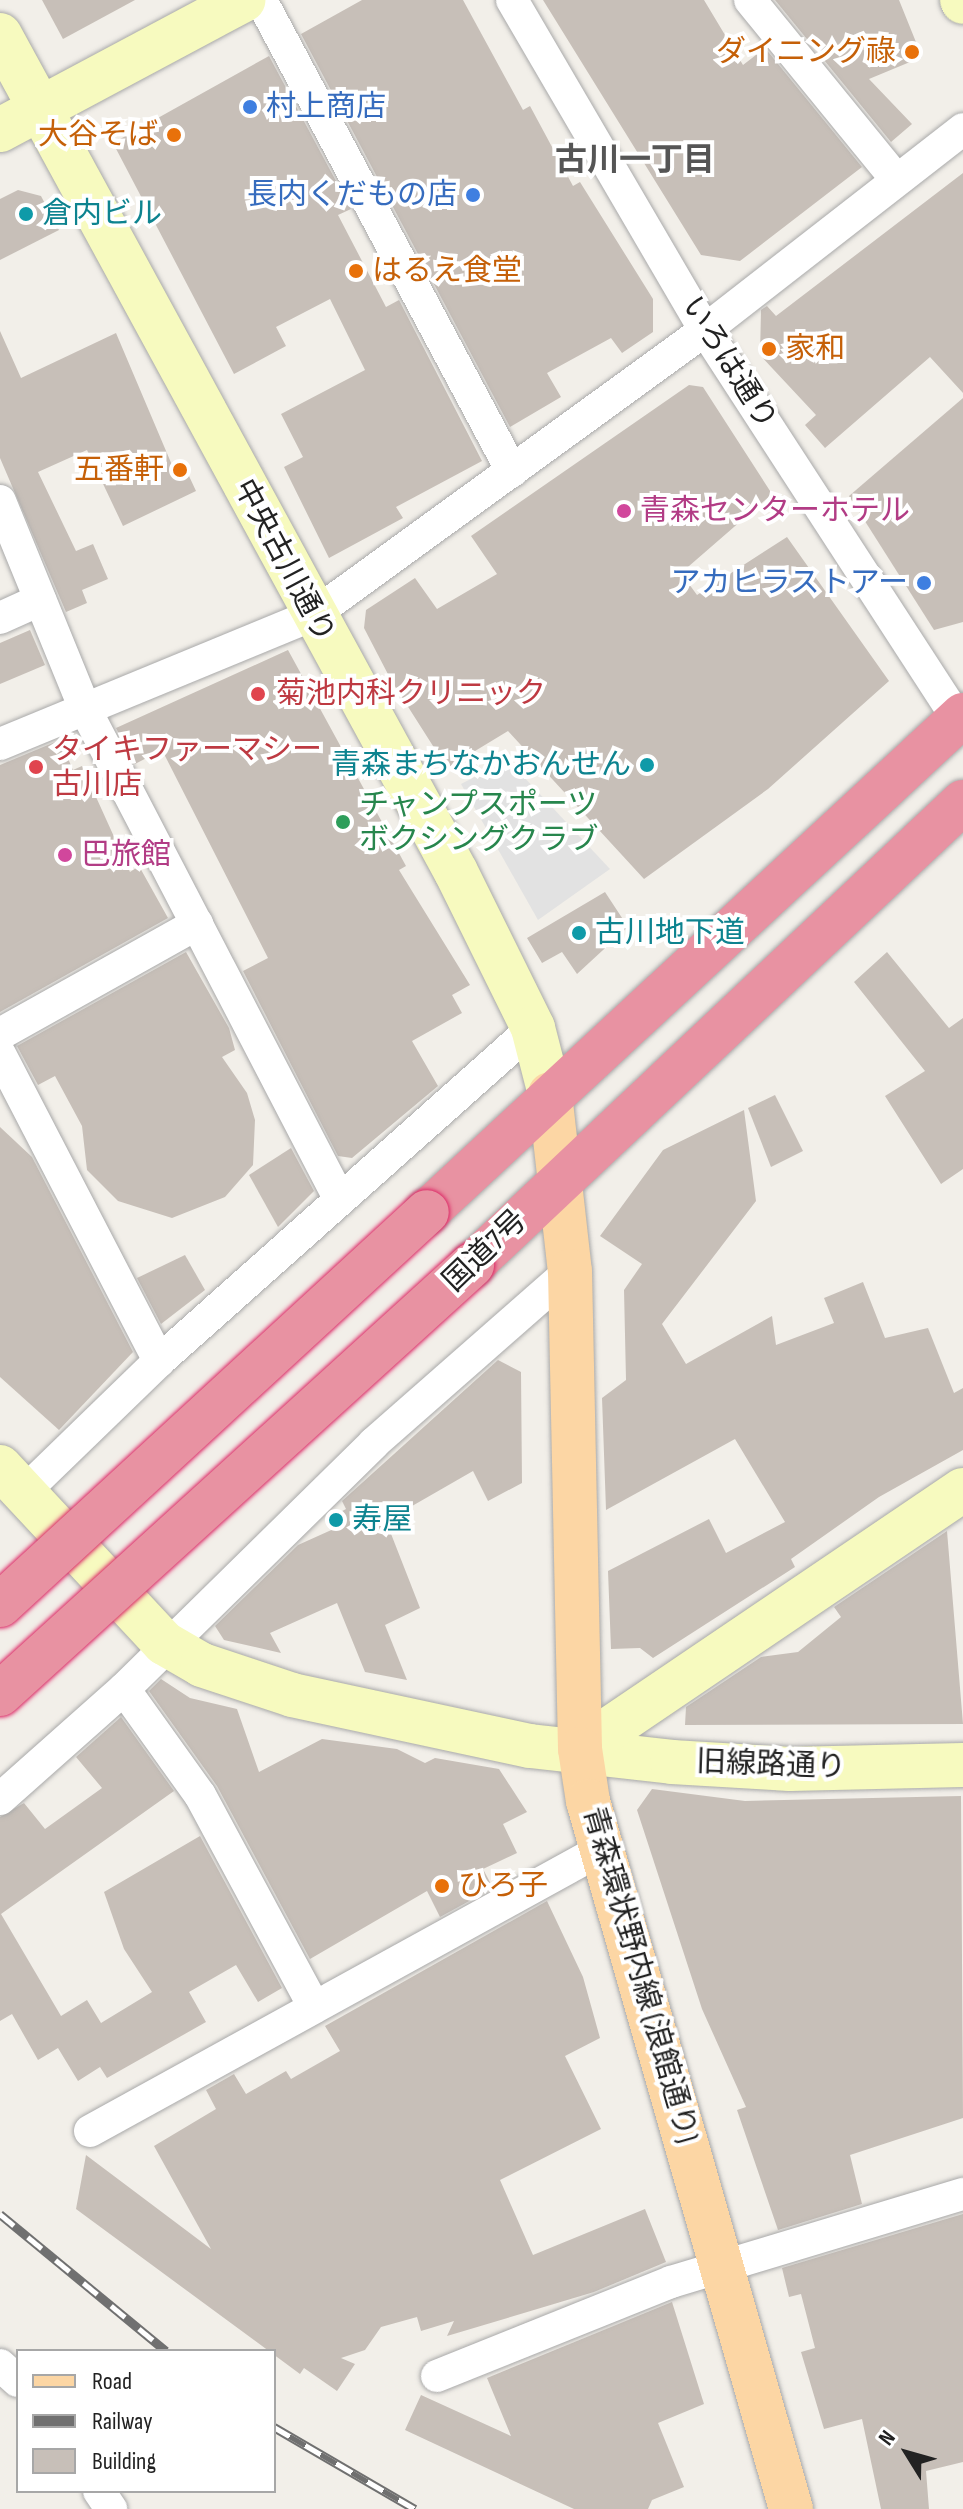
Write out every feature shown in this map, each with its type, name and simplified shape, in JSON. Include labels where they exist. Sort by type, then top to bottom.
[{"type":"highway","points":[[0,1605],[961,717]]},
{"type":"highway","name":"国道7号","points":[[0,1694],[472,1265],[963,802]]},
{"type":"main road","name":"青森環状野内線 (浪館通り)","points":[[550,1094],[570,1271],[580,1749],[599,1851],[726,2264],[791,2509]]},
{"type":"street","points":[[0,130],[243,0]]},
{"type":"street","points":[[261,0],[512,471]]},
{"type":"street","name":"いろは通り","points":[[512,0],[705,330],[961,717]]},
{"type":"street","points":[[750,0],[897,180]]},
{"type":"street","name":"中央古川通り","points":[[0,35],[533,1028],[550,1094]]},
{"type":"street","points":[[0,744],[313,615],[705,330],[963,129]]},
{"type":"street","points":[[0,501],[85,709],[340,1200]]},
{"type":"street","points":[[0,618],[40,600]]},
{"type":"street","points":[[0,1034],[197,924]]},
{"type":"street","points":[[12,1479],[159,1361],[533,1028]]},
{"type":"street","points":[[0,1054],[159,1361]]},
{"type":"street","points":[[0,1799],[124,1689],[164,1643],[374,1443],[570,1271]]},
{"type":"street","name":"旧線路通り","points":[[12,1479],[164,1643],[202,1665],[292,1695],[530,1746],[790,1769],[963,1765]]},
{"type":"street","points":[[580,1749],[963,1490]]},
{"type":"street","points":[[124,1689],[200,1795],[314,2007]]},
{"type":"street","points":[[90,2131],[599,1851]]},
{"type":"street","points":[[437,2376],[726,2264],[963,2194]]},
{"type":"street","points":[[0,2365],[16,2379]]},
{"type":"shaded area","points":[[508,760],[610,869],[538,920],[461,784]]},
{"type":"building","points":[[42,0],[135,0],[63,39]]},
{"type":"building","points":[[362,0],[463,0],[523,110],[530,106],[573,186],[580,182],[653,299],[653,332],[622,353],[611,338],[547,373],[561,397],[510,427],[301,34]]},
{"type":"building","points":[[543,0],[704,0],[743,65],[765,48],[862,167],[740,261],[701,255]]},
{"type":"building","points":[[775,0],[899,0],[922,57],[869,79],[912,124],[891,142]]},
{"type":"building","points":[[269,56],[351,209],[338,215],[386,307],[399,300],[482,461],[396,507],[403,518],[329,558],[284,467],[303,457],[281,414],[365,370],[330,299],[276,327],[286,346],[234,374],[113,143]]},
{"type":"building","points":[[963,173],[963,393],[930,357],[825,448],[805,425],[816,415],[760,355],[761,310],[767,306],[776,316]]},
{"type":"building","name":"倉内ビル","points":[[18,190],[41,196],[59,230],[0,260],[0,199]]},
{"type":"building","points":[[0,331],[21,378],[116,333],[172,465],[182,461],[196,491],[123,526],[87,450],[38,472],[76,551],[93,544],[108,579],[82,590],[87,603],[66,612],[0,458]]},
{"type":"building","points":[[689,385],[703,387],[772,494],[681,573],[697,595],[787,537],[889,681],[768,789],[644,879],[508,731],[447,768],[391,680],[364,628],[366,610],[415,578],[437,609],[497,574],[471,536]]},
{"type":"building","points":[[963,398],[963,622],[934,630],[849,496]]},
{"type":"building","points":[[30,630],[45,665],[0,684],[0,643]]},
{"type":"building","points":[[288,650],[406,866],[399,870],[470,985],[452,995],[462,1013],[412,1041],[438,1086],[352,1158],[338,1156],[243,971],[268,958],[162,750],[135,764],[116,728]]},
{"type":"building","points":[[60,740],[73,770],[82,766],[130,872],[139,866],[168,918],[0,1012],[0,765]]},
{"type":"building","name":"古川地下道","points":[[605,892],[628,927],[577,974],[562,952],[542,963],[527,938]]},
{"type":"building","points":[[186,952],[229,1028],[235,1050],[222,1057],[247,1093],[255,1120],[253,1165],[225,1197],[172,1218],[118,1201],[87,1170],[82,1126],[55,1076],[38,1085],[17,1046]]},
{"type":"building","points":[[887,952],[949,1028],[963,1018],[963,1169],[941,1184],[885,1096],[925,1071],[854,982]]},
{"type":"building","points":[[775,1095],[803,1151],[771,1167],[748,1108]]},
{"type":"building","points":[[744,1110],[756,1201],[662,1324],[686,1364],[772,1316],[776,1345],[834,1323],[824,1298],[863,1282],[885,1338],[928,1328],[954,1393],[963,1388],[963,1450],[879,1497],[791,1559],[795,1567],[653,1658],[640,1648],[611,1649],[608,1571],[709,1519],[726,1553],[785,1522],[735,1439],[606,1510],[602,1398],[626,1380],[624,1290],[642,1264],[600,1236],[663,1150]]},
{"type":"building","points":[[0,1127],[32,1157],[133,1352],[59,1430],[0,1377]]},
{"type":"building","points":[[291,1148],[314,1191],[278,1227],[249,1175]]},
{"type":"building","points":[[185,1255],[205,1290],[161,1324],[137,1278]]},
{"type":"building","points":[[498,1360],[521,1372],[522,1483],[488,1501],[473,1471],[386,1521],[420,1608],[385,1625],[407,1680],[365,1672],[337,1603],[270,1633],[281,1653],[224,1640],[215,1626],[298,1545],[338,1527],[333,1516],[346,1509],[342,1501]]},
{"type":"building","points":[[947,1531],[963,1724],[685,1725],[686,1707],[761,1657],[798,1652],[841,1617],[834,1607]]},
{"type":"building","points":[[161,1679],[190,1698],[237,1709],[259,1772],[322,1739],[397,1749],[425,1763],[435,1758],[499,1769],[527,1812],[503,1824],[517,1853],[483,1869],[493,1888],[440,1917],[427,1891],[310,1959],[217,1786],[149,1691]]},
{"type":"building","points":[[121,1717],[174,1791],[1,1914],[61,2016],[87,2000],[101,2023],[152,1992],[124,1949],[104,1892],[200,1836],[282,1988],[258,2002],[236,1965],[189,1992],[206,2022],[107,2078],[100,2067],[78,2081],[58,2048],[38,2060],[12,2014],[0,2021],[0,1817],[24,1803],[45,1829],[102,1788],[76,1757]]},
{"type":"building","points":[[652,1789],[745,1801],[961,1796],[963,2118],[850,2155],[862,2204],[778,2230],[737,2110],[746,2107],[702,2009],[637,1810]]},
{"type":"building","points":[[547,1901],[583,1977],[600,2038],[565,2056],[601,2129],[500,2180],[533,2255],[645,2209],[666,2262],[594,2292],[447,2336],[454,2321],[421,2331],[417,2317],[381,2327],[365,2350],[341,2358],[355,2364],[337,2391],[304,2368],[300,2374],[276,2356],[276,2349],[266,2349],[76,2209],[86,2155],[211,2249],[154,2146],[216,2109],[206,2090],[234,2074],[246,2094],[286,2071],[291,2079],[340,2051],[325,2026]]},
{"type":"building","points":[[963,2214],[963,2462],[926,2471],[929,2509],[881,2509],[862,2419],[824,2429],[801,2352],[815,2348],[801,2294],[789,2297],[782,2268]]},
{"type":"building","points":[[672,2302],[704,2404],[658,2423],[684,2487],[652,2500],[648,2509],[574,2509],[405,2430],[421,2395],[511,2436],[487,2378]]},
{"type":"railway","points":[[0,2214],[164,2349]]},
{"type":"railway","points":[[276,2428],[415,2509]]},
{"type":"place","name":"ダイニング祿","points":[[912,52]]},
{"type":"place","name":"村上商店","points":[[250,107]]},
{"type":"place","name":"大谷そば","points":[[174,135]]},
{"type":"place","name":"長内くだもの店","points":[[473,195]]},
{"type":"place","name":"倉内ビル","points":[[26,214]]},
{"type":"place","name":"はるえ食堂","points":[[356,271]]},
{"type":"place","name":"家和","points":[[769,349]]},
{"type":"place","name":"五番軒","points":[[180,470]]},
{"type":"place","name":"青森センターホテル","points":[[624,511]]},
{"type":"place","name":"アカヒラストアー","points":[[924,583]]},
{"type":"place","name":"菊池内科クリニック","points":[[258,694]]},
{"type":"place","name":"青森まちなかおんせん","points":[[647,765]]},
{"type":"place","name":"タイキファーマシー 古川店","points":[[36,767]]},
{"type":"place","name":"チャンプスポーツ ボクシングクラブ","points":[[343,822]]},
{"type":"place","name":"巴旅館","points":[[65,855]]},
{"type":"place","name":"古川地下道","points":[[579,933]]},
{"type":"place","name":"寿屋","points":[[336,1520]]},
{"type":"place","name":"ひろ子","points":[[442,1886]]},
{"type":"district","name":"古川一丁目","points":[[635,161]]}]
